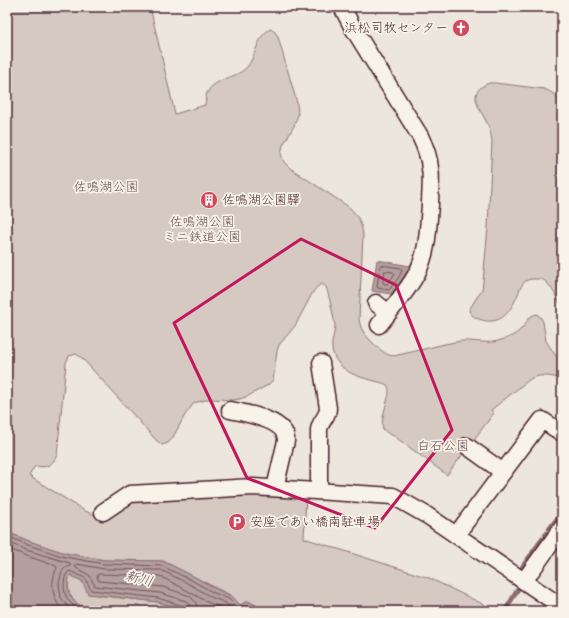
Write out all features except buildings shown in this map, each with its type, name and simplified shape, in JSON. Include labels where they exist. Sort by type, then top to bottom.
[{"type":"street","points":[[342,7],[353,28],[420,136],[426,151],[430,168],[431,190],[428,230],[423,259],[418,272],[410,284],[381,314]]},
{"type":"street","points":[[319,491],[319,430],[320,425],[328,413],[321,363]]},
{"type":"street","points":[[230,410],[264,418],[285,432],[287,436],[275,488]]},
{"type":"street","points":[[456,535],[542,420],[562,433]]},
{"type":"street","points":[[468,446],[503,472]]},
{"type":"street","points":[[103,512],[130,494],[253,487],[393,496],[428,516],[562,607]]},
{"type":"street","points":[[524,581],[562,528]]},
{"type":"highlighted area","points":[[301,239],[396,285],[452,430],[375,528],[247,478],[174,323]]},
{"type":"green space","name":"佐鳴湖公園","points":[[7,7],[150,7],[175,114],[205,105],[206,94],[210,88],[214,84],[241,72],[246,68],[263,36],[271,29],[278,37],[297,103],[298,115],[294,126],[283,145],[281,154],[284,162],[290,168],[349,207],[359,220],[363,235],[359,319],[361,328],[365,334],[378,348],[390,355],[396,356],[461,341],[486,342],[507,338],[522,328],[529,318],[537,314],[543,322],[546,341],[562,365],[562,378],[546,376],[534,377],[491,410],[494,413],[447,475],[383,429],[383,417],[389,394],[389,388],[387,385],[352,373],[337,362],[332,349],[335,326],[333,313],[326,287],[321,284],[313,292],[295,326],[279,345],[273,380],[268,385],[240,399],[209,399],[194,403],[185,415],[172,439],[168,443],[162,445],[82,358],[76,354],[69,356],[66,363],[57,455],[53,462],[49,465],[43,467],[35,466],[29,476],[85,511],[103,518],[132,498],[253,491],[306,495],[304,538],[429,578],[497,611],[267,611],[248,601],[240,605],[232,596],[163,561],[105,560],[65,553],[7,532]]},
{"type":"green space","points":[[489,83],[544,89],[554,94],[562,102],[562,308],[553,291],[544,280],[530,279],[522,285],[508,312],[500,319],[495,321],[476,318],[470,313],[469,310],[482,289],[483,282],[488,227],[492,141],[489,127],[476,102],[476,96],[481,87]]},
{"type":"green space","points":[[70,575],[82,581],[96,595],[158,602],[187,611],[92,611],[78,604],[69,594],[68,582]]},
{"type":"water","points":[[377,260],[410,266],[391,294],[372,291]]},
{"type":"water","name":"新川","points":[[7,532],[65,553],[105,560],[163,561],[232,596],[240,605],[248,601],[267,611],[187,611],[158,602],[88,594],[82,581],[70,575],[68,587],[72,598],[79,605],[92,611],[7,611]]},
{"type":"waterway","points":[[549,529],[558,517]]},
{"type":"waterway","points":[[532,553],[542,539]]},
{"type":"waterway","points":[[522,567],[530,556]]},
{"type":"waterway","points":[[505,611],[518,589]]},
{"type":"place","name":"浜松司牧センター","points":[[461,28]]},
{"type":"place","name":"佐鳴湖公園驛","points":[[209,200]]},
{"type":"place","name":"安座であい橋南駐車場","points":[[237,522]]},
{"type":"park label","name":"佐鳴湖公園 ミニ鉄道公園","points":[[202,230]]},
{"type":"park label","name":"白石公園","points":[[443,446]]}]
